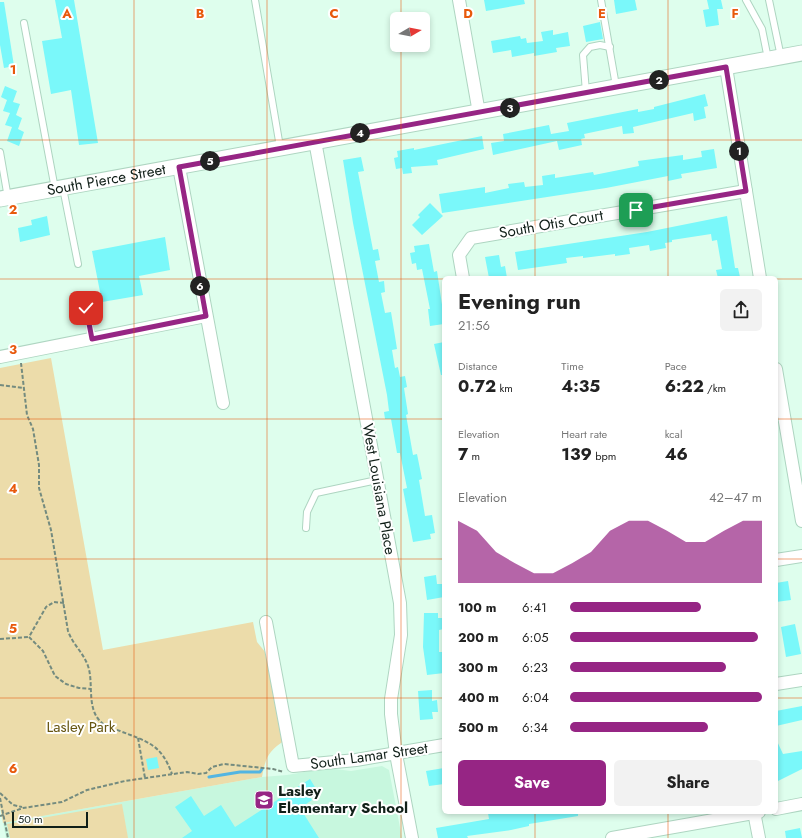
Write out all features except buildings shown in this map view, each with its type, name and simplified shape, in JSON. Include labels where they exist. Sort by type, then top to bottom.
[{"type":"street","points":[[459,0],[479,113]]},
{"type":"street","name":"South Pierce Street","points":[[4,198],[179,167],[280,147],[617,88],[802,53]]},
{"type":"street","points":[[726,67],[760,276]]},
{"type":"street","name":"West Louisiana Place","points":[[315,141],[400,603],[401,635],[391,699],[396,754],[412,838]]},
{"type":"street","points":[[179,167],[223,404]]},
{"type":"street","name":"South Otis Court","points":[[463,276],[459,255],[471,238],[746,191]]},
{"type":"street","points":[[0,357],[206,316]]},
{"type":"street","points":[[778,391],[782,434],[802,521]]},
{"type":"street","points":[[778,560],[802,556]]},
{"type":"street","name":"South Lamar Street","points":[[266,622],[293,766],[356,760],[442,745]]},
{"type":"street","points":[[778,684],[802,680]]},
{"type":"street","points":[[778,809],[802,804]]},
{"type":"street","points":[[612,838],[745,814]]},
{"type":"street","points":[[756,814],[759,838]]},
{"type":"lane","points":[[255,0],[280,147]]},
{"type":"lane","points":[[601,0],[617,88]]},
{"type":"lane","points":[[746,0],[762,29],[774,58]]},
{"type":"lane","points":[[769,0],[774,58]]},
{"type":"lane","points":[[24,23],[59,188],[78,264]]},
{"type":"lane","points":[[586,93],[583,55],[590,47],[600,45],[610,47]]},
{"type":"lane","points":[[0,152],[4,198]]},
{"type":"lane","points":[[86,308],[92,339]]},
{"type":"lane","points":[[306,528],[307,512],[316,493],[377,480]]},
{"type":"path","points":[[0,816],[23,808],[62,802],[87,790],[172,774],[163,753],[153,744],[110,727],[100,721],[95,711],[88,666],[82,654],[72,642],[51,530],[39,488],[39,465],[23,388],[20,362]]},
{"type":"path","points":[[0,385],[23,388]]},
{"type":"path","points":[[30,637],[46,607],[54,602],[64,603]]},
{"type":"path","points":[[0,639],[30,637],[43,650],[55,676],[66,684],[79,688],[91,689]]},
{"type":"path","points":[[138,738],[145,778]]},
{"type":"path","points":[[0,793],[13,805],[23,808]]},
{"type":"path","points":[[0,798],[8,838]]},
{"type":"shaded area","name":"Lasley Elementary School","points":[[382,766],[389,770],[402,838],[6,838],[3,823],[262,777],[287,775],[327,768],[351,771]]},
{"type":"green space","name":"Lasley Park","points":[[51,358],[103,650],[253,622],[257,642],[270,658],[285,740],[271,751],[265,764],[262,777],[3,823],[0,807],[0,368]]},
{"type":"green space","points":[[122,804],[128,838],[10,838],[7,824]]},
{"type":"waterway","points":[[209,777],[240,772],[260,772],[262,769]]},
{"type":"place","name":"Lasley Elementary School","points":[[264,800]]},
{"type":"route","points":[[86,308],[92,339],[206,316],[179,167],[315,141],[466,116],[726,67],[746,191],[636,210]]}]
